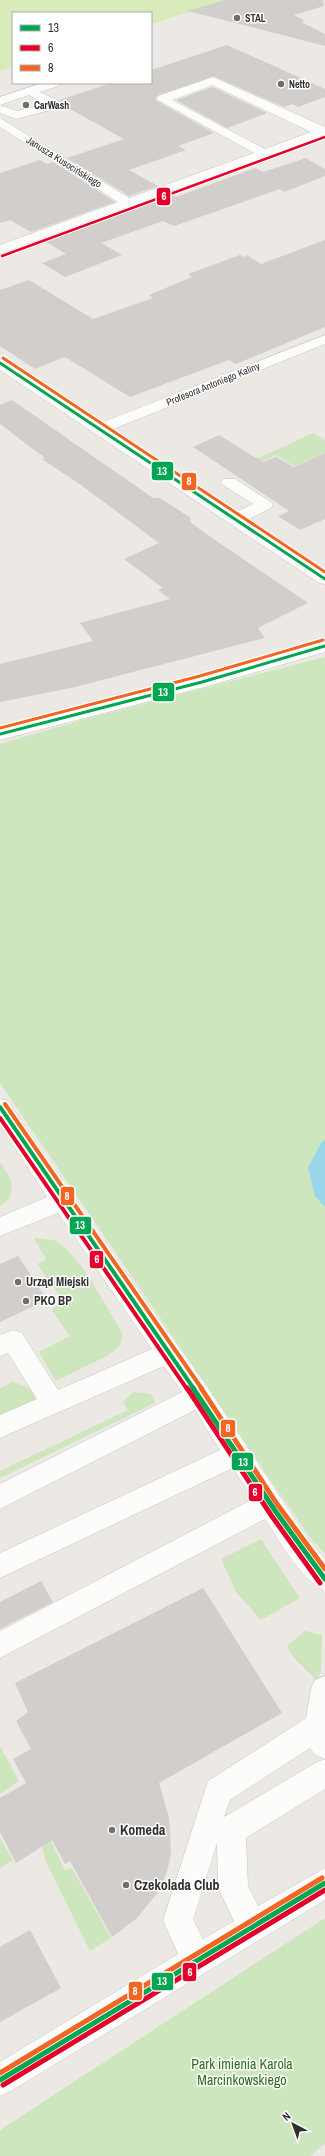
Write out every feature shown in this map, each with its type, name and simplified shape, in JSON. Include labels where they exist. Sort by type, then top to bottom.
[{"type":"street","points":[[264,153],[162,99],[213,81],[323,131]]},
{"type":"street","points":[[12,98],[51,84]]},
{"type":"street","points":[[12,98],[53,102],[54,105],[20,114],[24,111],[12,98]]},
{"type":"street","points":[[12,98],[38,110]]},
{"type":"street","name":"Janusza Kusocińskiego","points":[[0,122],[128,203]]},
{"type":"street","points":[[0,250],[323,131]]},
{"type":"street","name":"Profesora Antoniego Kaliny","points":[[100,429],[325,339]]},
{"type":"street","points":[[0,363],[325,579]]},
{"type":"street","points":[[229,482],[265,506],[235,519]]},
{"type":"street","points":[[0,734],[202,682],[325,646]]},
{"type":"street","points":[[0,1107],[62,1201],[199,1396],[299,1547],[325,1579]]},
{"type":"street","points":[[0,1226],[62,1201]]},
{"type":"street","points":[[0,1346],[13,1340],[53,1404]]},
{"type":"street","points":[[0,1427],[169,1353]]},
{"type":"street","points":[[0,1497],[199,1396]]},
{"type":"street","points":[[0,1566],[237,1454]]},
{"type":"street","points":[[0,1645],[270,1503]]},
{"type":"street","points":[[321,1740],[325,1689]]},
{"type":"street","points":[[197,1960],[178,1920],[218,1791],[313,1729],[321,1740]]},
{"type":"street","points":[[253,1927],[233,1888],[231,1830],[325,1773]]},
{"type":"street","points":[[0,2080],[325,1883]]},
{"type":"green space","points":[[0,0],[227,0],[152,24],[152,12],[12,12],[12,67],[0,71]]},
{"type":"green space","points":[[313,433],[325,440],[325,453],[294,466],[276,455],[250,467],[246,464]]},
{"type":"green space","points":[[325,657],[325,1553],[311,1539],[0,1083],[0,744],[89,718]]},
{"type":"green space","points":[[0,1162],[10,1180],[12,1191],[6,1201],[0,1206]]},
{"type":"green space","points":[[34,1238],[56,1241],[65,1247],[83,1269],[123,1334],[120,1345],[109,1355],[56,1381],[39,1352],[70,1336],[51,1309],[64,1302],[37,1264],[46,1260]]},
{"type":"green space","points":[[12,1382],[21,1384],[30,1389],[36,1400],[0,1414],[0,1388]]},
{"type":"green space","points":[[134,1392],[151,1394],[155,1403],[0,1478],[0,1471],[128,1410],[123,1402]]},
{"type":"green space","points":[[261,1539],[300,1598],[261,1620],[236,1592],[221,1559]]},
{"type":"green space","points":[[305,1631],[322,1635],[321,1671],[317,1681],[293,1657],[287,1646]]},
{"type":"green space","points":[[0,1746],[19,1781],[0,1794]]},
{"type":"green space","points":[[38,1815],[65,1870],[72,1868],[111,1938],[90,1951],[46,1862],[41,1844]]},
{"type":"green space","points":[[0,1838],[13,1860],[0,1868]]},
{"type":"green space","name":"Park imienia Karola Marcinkowskiego","points":[[325,1918],[325,2144],[310,2156],[0,2156],[0,2130]]},
{"type":"water","points":[[325,1140],[325,1207],[315,1196],[308,1168],[321,1143]]},
{"type":"building","points":[[225,0],[323,0],[324,6],[294,15],[305,21],[301,22],[325,34],[325,46],[188,11]]},
{"type":"building","points":[[227,45],[325,89],[325,97],[298,107],[292,104],[284,107],[213,76],[158,95],[155,100],[214,133],[178,146],[186,150],[129,170],[158,186],[129,196],[67,158],[124,139],[61,104],[59,100],[109,84],[152,84],[152,70]]},
{"type":"building","points":[[212,87],[267,113],[227,128],[176,100]]},
{"type":"building","points":[[306,158],[325,169],[325,176],[284,192],[280,189],[174,226],[163,221],[101,243],[122,255],[65,277],[42,263],[66,254],[43,240],[170,193],[176,197],[255,168],[263,172]]},
{"type":"building","points":[[40,160],[47,164],[53,162],[115,202],[31,232],[10,220],[0,223],[0,173]]},
{"type":"building","points":[[325,240],[325,327],[236,364],[229,360],[130,397],[65,357],[35,369],[0,346],[0,290],[29,280],[93,319],[153,298],[149,295],[192,277],[188,274],[240,255],[243,257],[247,255],[261,264]]},
{"type":"building","points":[[12,400],[153,498],[160,498],[191,518],[190,522],[205,533],[308,603],[258,628],[265,638],[71,688],[0,702],[0,664],[93,641],[80,623],[170,599],[158,590],[163,588],[124,559],[159,543],[81,485],[42,459],[45,458],[0,424],[0,405]]},
{"type":"building","points":[[219,435],[263,462],[276,457],[294,467],[325,453],[325,519],[300,530],[278,516],[289,511],[193,447]]},
{"type":"building","name":"Urząd Miejski","points":[[18,1256],[47,1300],[0,1322],[0,1264]]},
{"type":"building","points":[[41,1581],[53,1602],[0,1629],[0,1602]]},
{"type":"building","points":[[203,1588],[282,1713],[159,1783],[169,1818],[171,1853],[167,1872],[158,1892],[137,1918],[112,1937],[70,1861],[65,1864],[52,1840],[16,1863],[0,1832],[0,1798],[26,1783],[13,1759],[31,1749],[16,1721],[28,1712],[15,1683]]},
{"type":"building","points":[[30,1930],[61,1988],[0,2022],[0,1947]]},
{"type":"transit line","name":"6","points":[[2,256],[325,137]]},
{"type":"transit line","name":"8","points":[[3,358],[325,572]]},
{"type":"transit line","name":"13","points":[[0,363],[325,579]]},
{"type":"transit line","name":"8","points":[[0,728],[200,676],[323,640]]},
{"type":"transit line","name":"13","points":[[0,734],[202,682],[325,646]]},
{"type":"transit line","name":"8","points":[[5,1104],[204,1392],[277,1504],[325,1569]]},
{"type":"transit line","name":"13","points":[[0,1107],[214,1418],[291,1534],[325,1579]]},
{"type":"transit line","name":"6","points":[[0,1118],[210,1422],[286,1538],[320,1583]]},
{"type":"transit line","name":"8","points":[[0,2073],[322,1878]]},
{"type":"transit line","name":"13","points":[[0,2080],[325,1883]]},
{"type":"transit line","name":"6","points":[[3,2085],[325,1890]]},
{"type":"place","name":"STAL","points":[[237,18]]},
{"type":"place","name":"Netto","points":[[281,84]]},
{"type":"place","name":"CarWash","points":[[26,105]]},
{"type":"place","name":"Urząd Miejski","points":[[18,1282]]},
{"type":"place","name":"PKO BP","points":[[26,1301]]},
{"type":"place","name":"Komeda","points":[[112,1830]]},
{"type":"place","name":"Czekolada Club","points":[[126,1885]]}]
